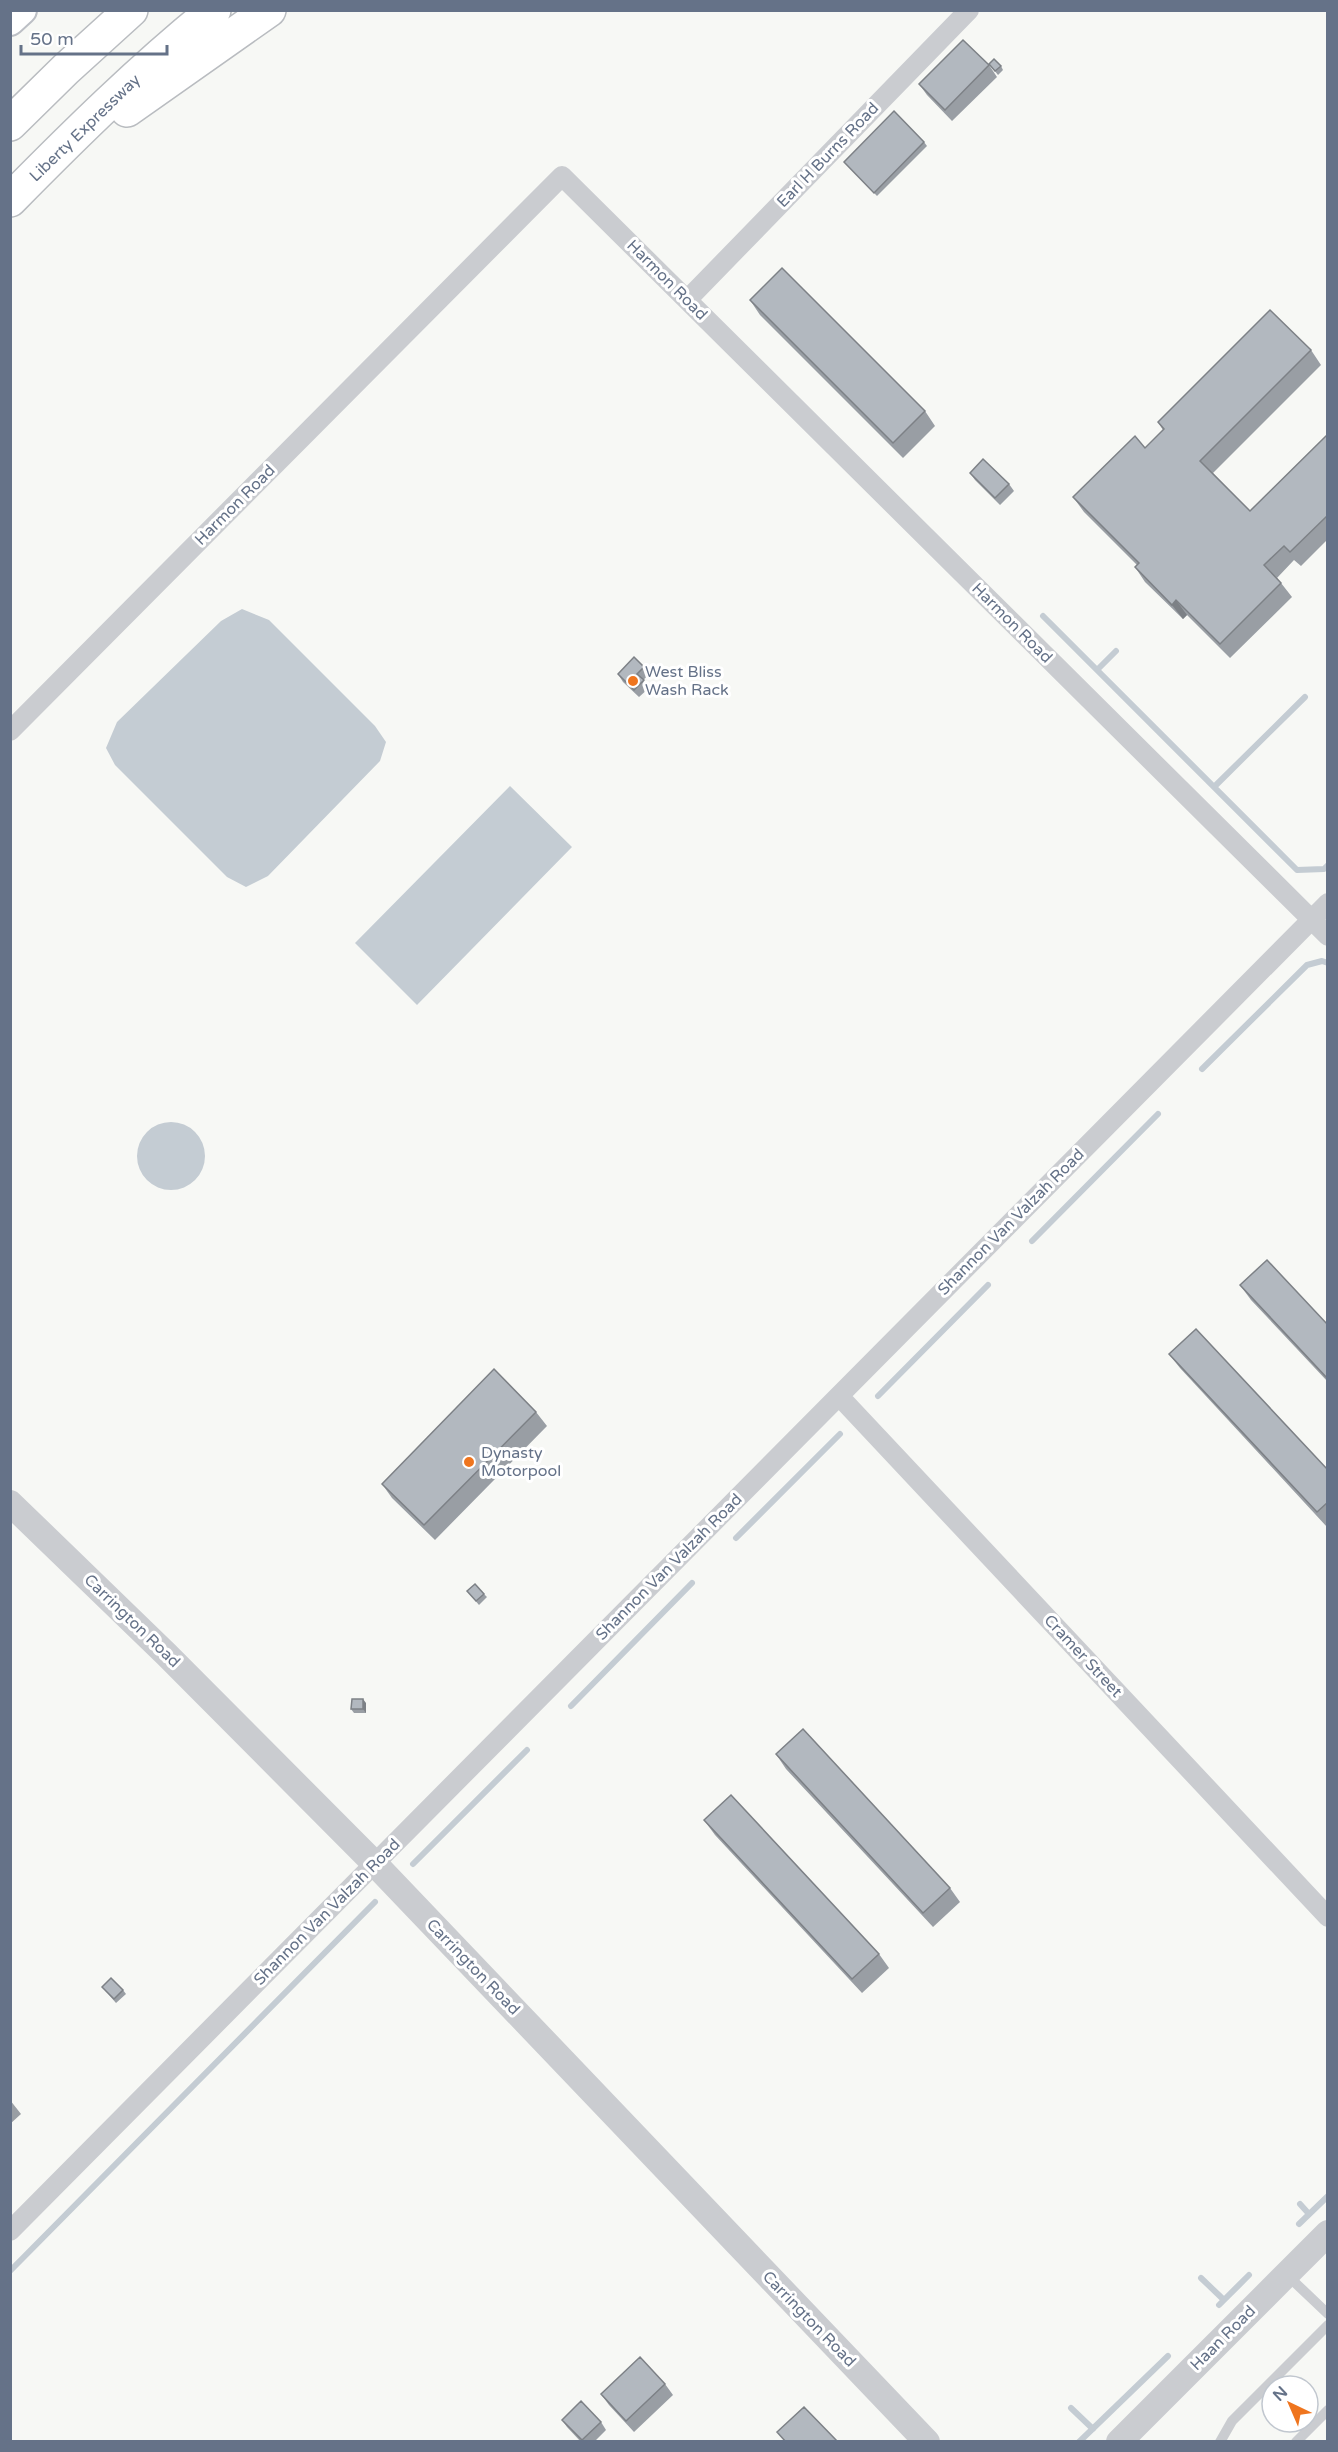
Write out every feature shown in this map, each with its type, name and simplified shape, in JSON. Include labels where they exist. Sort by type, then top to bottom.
[{"type":"highway","points":[[10,124],[131,10]]},
{"type":"highway","name":"Liberty Expressway","points":[[10,200],[183,35],[214,10]]},
{"type":"highway","points":[[58,152],[117,117],[269,10]]},
{"type":"main road","points":[[10,21],[22,10]]},
{"type":"street","name":"Earl H Burns Road","points":[[687,300],[969,10]]},
{"type":"street","name":"Harmon Road","points":[[10,731],[562,176],[1328,936]]},
{"type":"street","name":"Shannon Van Valzah Road","points":[[10,2231],[1328,903]]},
{"type":"street","name":"Cramer Street","points":[[839,1396],[1328,1917]]},
{"type":"street","name":"Carrington Road","points":[[10,1503],[166,1654],[375,1864],[927,2442]]},
{"type":"street","name":"Haan Road","points":[[1119,2442],[1328,2234]]},
{"type":"lane","points":[[1287,2275],[1328,2314]]},
{"type":"lane","points":[[1220,2442],[1232,2421],[1328,2325]]},
{"type":"lane","points":[[1296,2442],[1328,2410]]},
{"type":"shaded area","points":[[242,609],[269,620],[375,726],[386,742],[380,761],[268,876],[246,887],[227,877],[115,765],[106,748],[117,722],[221,621]]},
{"type":"shaded area","points":[[510,786],[572,847],[417,1005],[355,943]]},
{"type":"shaded area","points":[[164,1122],[178,1122],[190,1127],[200,1137],[205,1156],[200,1175],[190,1185],[178,1190],[164,1190],[152,1185],[142,1175],[137,1163],[137,1149],[142,1137],[152,1127]]},
{"type":"building","points":[[963,40],[989,65],[945,110],[919,84]]},
{"type":"building","points":[[994,59],[1001,66],[995,71],[989,64]]},
{"type":"building","points":[[894,111],[924,142],[874,193],[844,162]]},
{"type":"building","points":[[782,268],[925,411],[893,443],[750,300]]},
{"type":"building","points":[[1270,310],[1311,350],[1200,461],[1250,511],[1328,434],[1328,515],[1290,552],[1284,546],[1264,565],[1281,583],[1220,644],[1176,600],[1172,605],[1135,567],[1139,563],[1073,497],[1135,436],[1145,448],[1164,429],[1158,422]]},
{"type":"building","points":[[983,459],[1009,484],[995,498],[970,473]]},
{"type":"building","points":[[634,657],[644,667],[637,674],[644,680],[634,690],[618,674]]},
{"type":"building","points":[[1267,1260],[1328,1325],[1328,1379],[1240,1285]]},
{"type":"building","points":[[1196,1329],[1328,1470],[1328,1502],[1317,1512],[1169,1354]]},
{"type":"building","name":"Dynasty Motorpool","points":[[494,1369],[536,1412],[424,1525],[382,1484]]},
{"type":"building","points":[[475,1584],[484,1594],[476,1601],[467,1591]]},
{"type":"building","points":[[352,1699],[363,1699],[363,1709],[351,1709]]},
{"type":"building","points":[[803,1729],[950,1888],[923,1913],[776,1754]]},
{"type":"building","points":[[731,1795],[879,1954],[852,1979],[704,1820]]},
{"type":"building","points":[[111,1978],[123,1990],[114,1999],[102,1987]]},
{"type":"building","points":[[640,2357],[665,2384],[626,2421],[601,2394]]},
{"type":"building","points":[[581,2401],[601,2422],[582,2440],[562,2420]]},
{"type":"building","points":[[804,2407],[838,2442],[786,2442],[777,2432]]},
{"type":"waterway","points":[[1043,616],[1297,870],[1324,869],[1328,865]]},
{"type":"waterway","points":[[1097,670],[1116,651]]},
{"type":"waterway","points":[[1214,787],[1305,697]]},
{"type":"waterway","points":[[1202,1069],[1307,965],[1322,961],[1328,963]]},
{"type":"waterway","points":[[1032,1241],[1158,1114]]},
{"type":"waterway","points":[[878,1396],[988,1285]]},
{"type":"waterway","points":[[736,1538],[840,1434]]},
{"type":"waterway","points":[[571,1706],[692,1583]]},
{"type":"waterway","points":[[413,1864],[527,1750]]},
{"type":"waterway","points":[[10,2271],[375,1902]]},
{"type":"waterway","points":[[1299,2224],[1328,2196]]},
{"type":"waterway","points":[[1300,2204],[1309,2214]]},
{"type":"waterway","points":[[1219,2305],[1249,2275]]},
{"type":"waterway","points":[[1201,2278],[1224,2300]]},
{"type":"waterway","points":[[1079,2442],[1168,2356]]},
{"type":"waterway","points":[[1071,2408],[1093,2429]]},
{"type":"place","name":"West Bliss Wash Rack","points":[[633,681]]},
{"type":"place","name":"Dynasty Motorpool","points":[[469,1462]]}]
